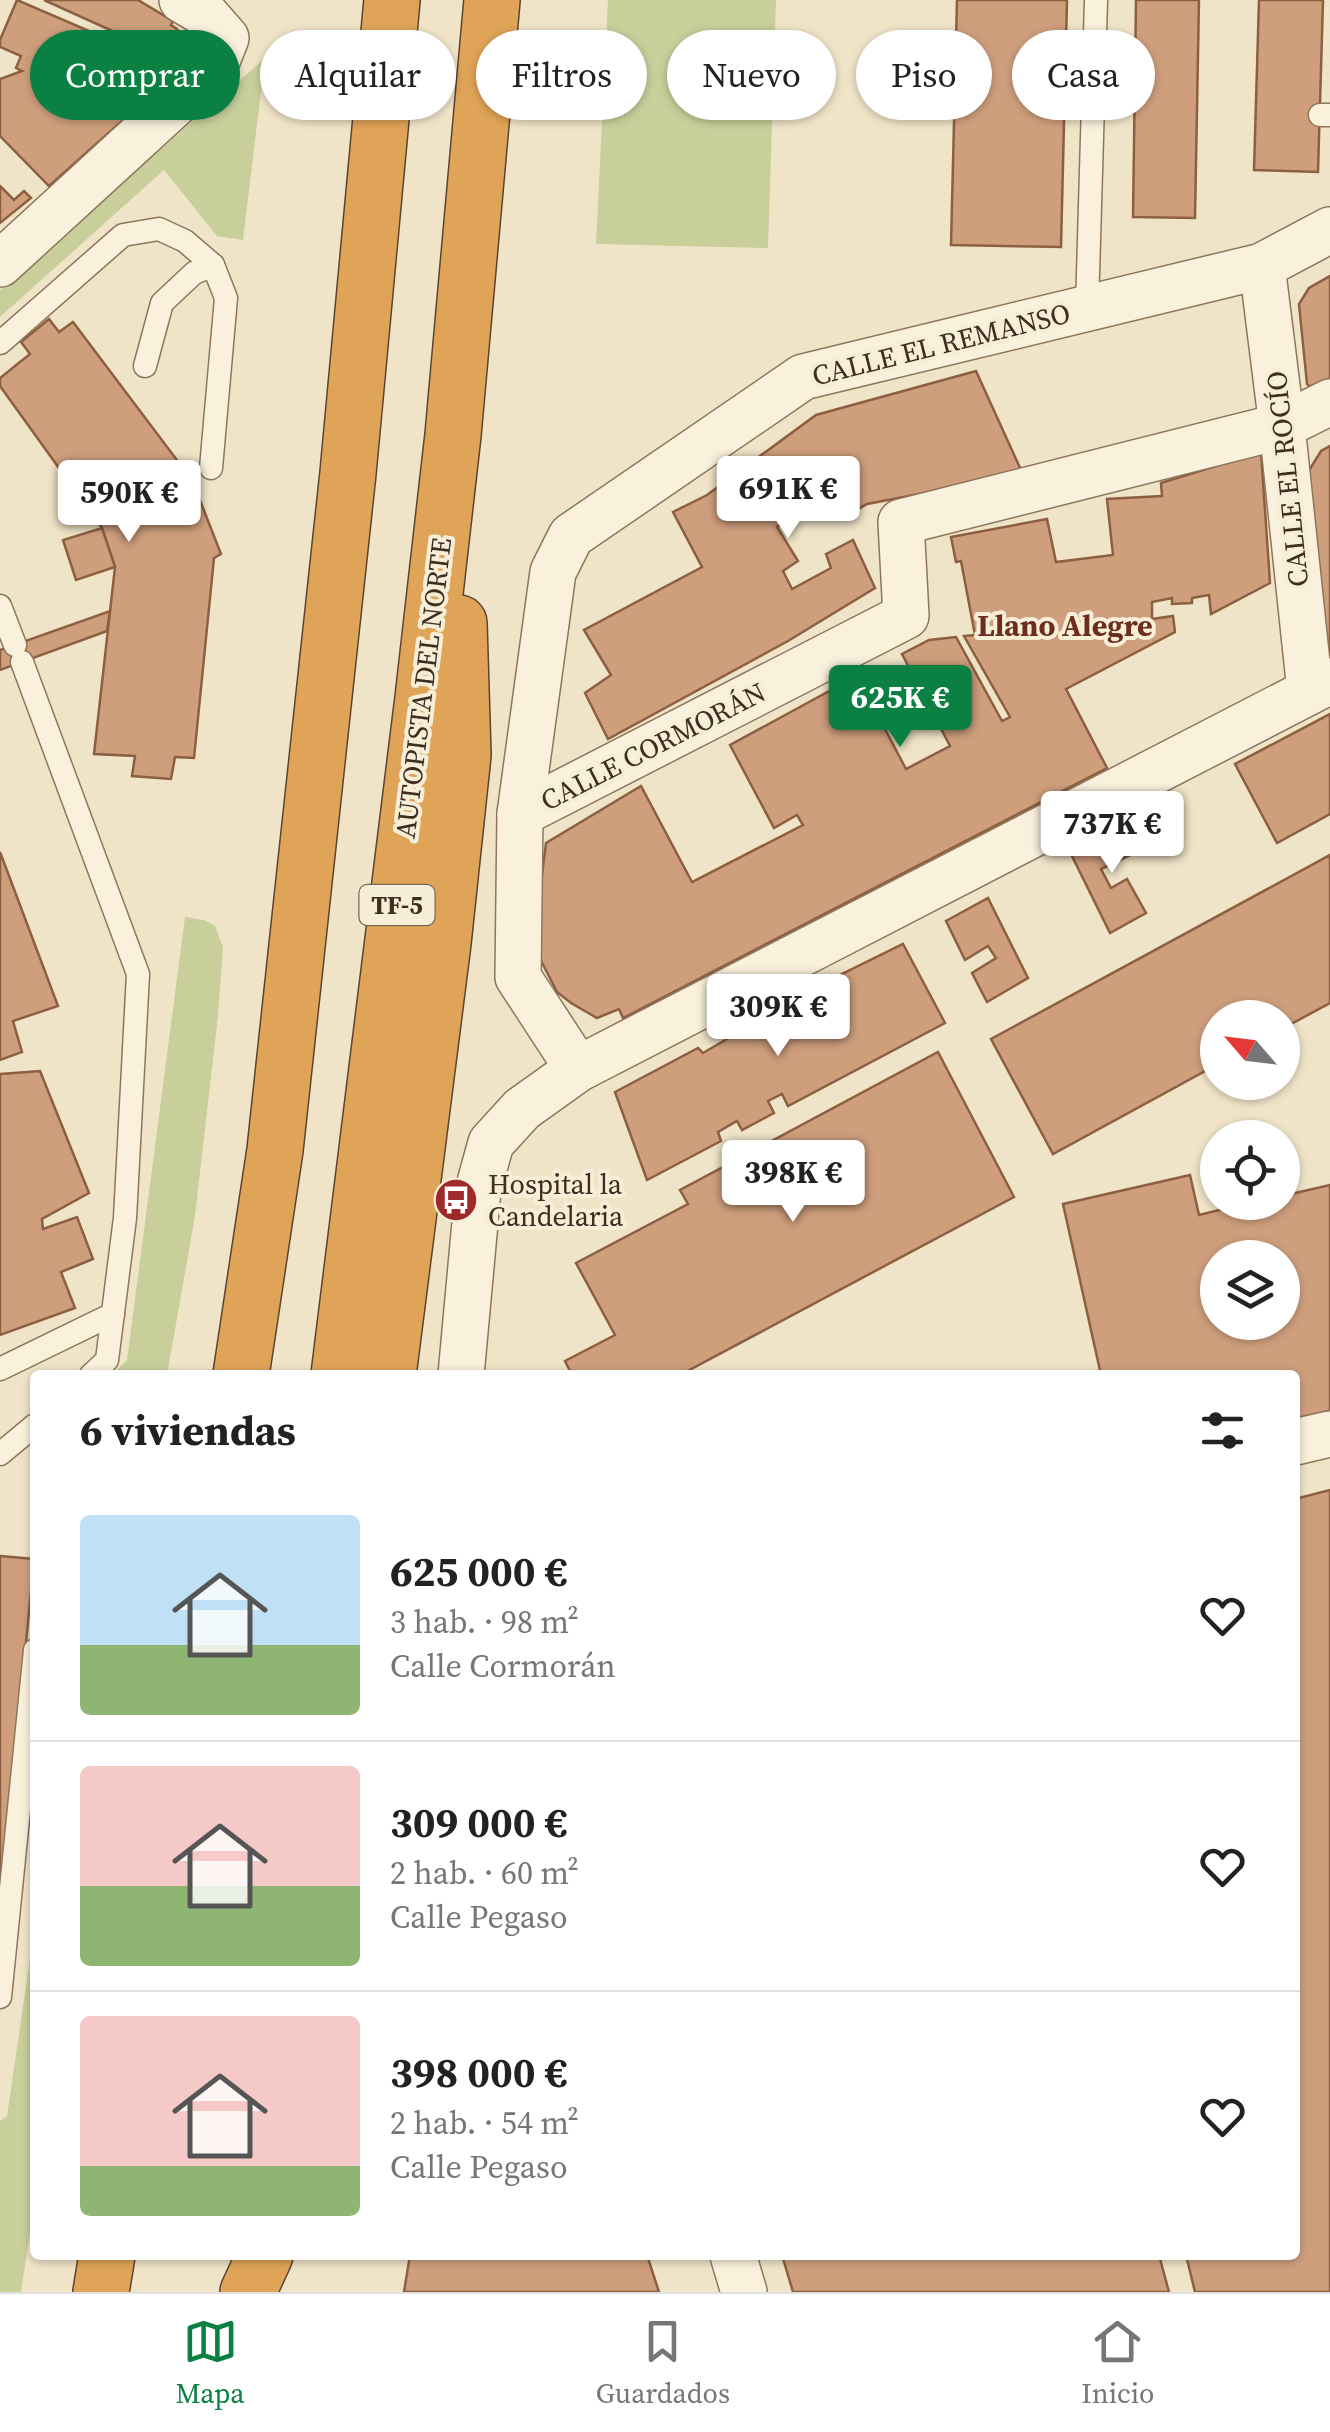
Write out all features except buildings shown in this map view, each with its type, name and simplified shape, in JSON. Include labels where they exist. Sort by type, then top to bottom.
[{"type":"highway","points":[[242,1370],[279,1112],[350,453],[392,0]]},
{"type":"highway","name":"AUTOPISTA DEL NORTE","points":[[339,1370],[453,435],[492,0]]},
{"type":"highway","points":[[389,1370],[463,756],[453,435]]},
{"type":"highway","points":[[102,2292],[106,2260]]},
{"type":"highway","points":[[219,2292],[223,2260]]},
{"type":"highway","points":[[248,2292],[264,2260]]},
{"type":"street","points":[[0,264],[214,68],[226,38],[204,13],[182,0]]},
{"type":"street","name":"CALLE EL REMANSO","points":[[520,814],[554,572],[572,536],[803,377],[1262,266],[1330,230]]},
{"type":"street","name":"CALLE EL ROCÍO","points":[[1262,266],[1320,686]]},
{"type":"street","points":[[1282,426],[1330,402]]},
{"type":"street","name":"CALLE CORMORÁN","points":[[578,1069],[518,977],[520,814],[906,616],[902,522],[1282,426]]},
{"type":"street","points":[[462,1370],[478,1190],[491,1143],[522,1109],[578,1069],[1320,686]]},
{"type":"street","points":[[1300,1441],[1330,1434]]},
{"type":"street","points":[[734,2260],[744,2292]]},
{"type":"lane","points":[[1088,308],[1096,0]]},
{"type":"lane","points":[[0,344],[123,235],[159,230],[185,241],[213,265],[226,298],[211,468]]},
{"type":"lane","points":[[145,366],[162,303],[194,274],[213,265]]},
{"type":"lane","points":[[0,606],[138,974],[125,1218],[107,1360],[96,1370]]},
{"type":"lane","points":[[405,1370],[431,1207],[430,1050]]},
{"type":"lane","points":[[0,1369],[113,1314]]},
{"type":"lane","points":[[0,1454],[30,1428]]},
{"type":"lane","points":[[0,1997],[30,1700]]},
{"type":"green space","points":[[608,0],[776,0],[775,30],[667,30],[667,120],[772,120],[768,248],[596,244],[602,120],[647,120],[647,30],[607,30]]},
{"type":"green space","points":[[260,62],[260,99],[243,240],[217,236],[164,170],[0,317],[0,290],[194,120],[240,120],[240,80]]},
{"type":"green space","points":[[185,917],[215,926],[223,947],[195,1216],[168,1370],[117,1370],[127,1360]]},
{"type":"green space","points":[[30,1958],[30,2233],[21,2292],[0,2292],[0,2121],[7,2116]]},
{"type":"place","name":"Hospital la Candelaria","points":[[456,1200]]},
{"type":"district","name":"Llano Alegre","points":[[1065,626]]}]
